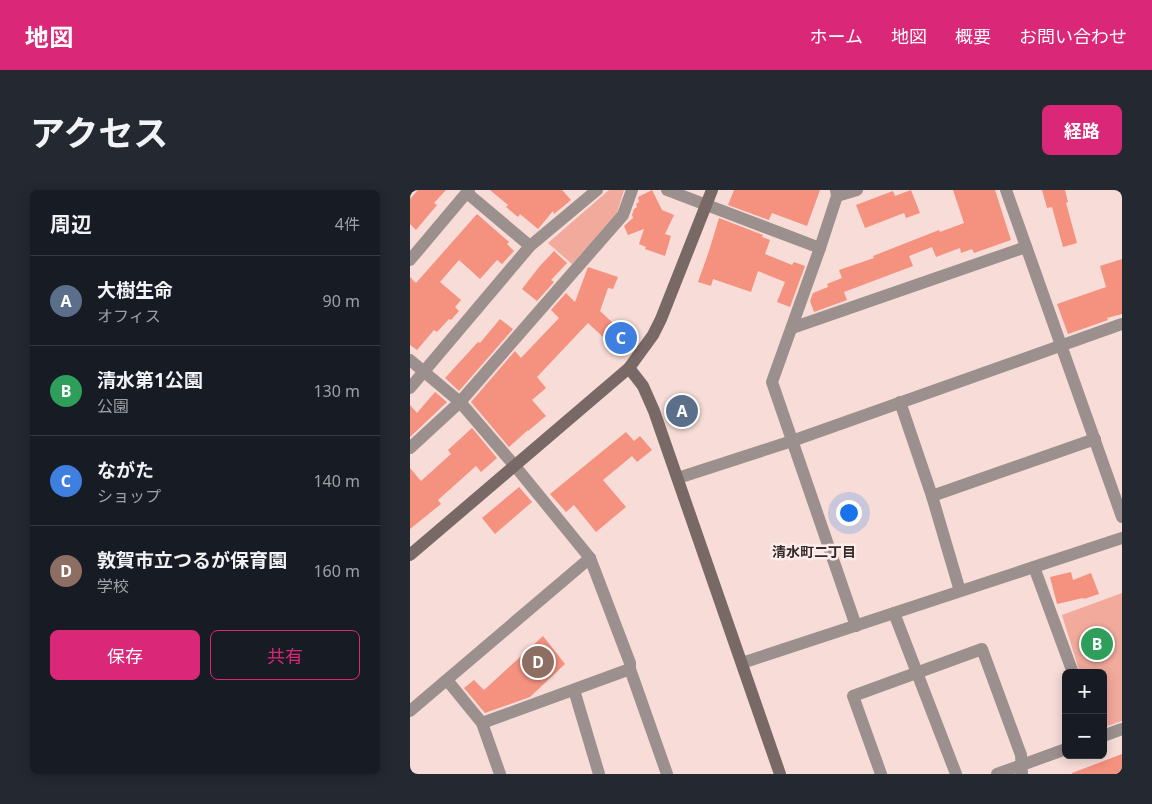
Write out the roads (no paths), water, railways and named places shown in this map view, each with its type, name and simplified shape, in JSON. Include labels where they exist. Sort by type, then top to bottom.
[{"type":"street","points":[[410,448],[460,402],[623,215],[632,190]]},
{"type":"street","points":[[667,190],[820,248]]},
{"type":"street","points":[[410,555],[629,368],[661,319],[712,190]]},
{"type":"street","points":[[856,626],[772,382],[820,248],[836,193],[857,190]]},
{"type":"street","points":[[1006,190],[1122,517]]},
{"type":"street","points":[[410,260],[468,192],[530,246]]},
{"type":"street","points":[[410,388],[530,246],[588,192]]},
{"type":"street","points":[[792,328],[1026,247]]},
{"type":"street","points":[[678,478],[792,441],[1122,324]]},
{"type":"street","points":[[410,360],[460,402],[590,558],[630,663],[630,669],[667,774]]},
{"type":"street","points":[[629,368],[643,386],[654,411],[780,774]]},
{"type":"street","points":[[900,402],[932,496],[960,591]]},
{"type":"street","points":[[932,496],[1095,439]]},
{"type":"street","points":[[742,663],[1122,538]]},
{"type":"street","points":[[410,711],[590,558]]},
{"type":"street","points":[[1034,567],[1072,669]]},
{"type":"street","points":[[894,613],[956,774]]},
{"type":"street","points":[[881,774],[853,696],[982,649],[1021,755],[1022,770]]},
{"type":"street","points":[[482,723],[630,669]]},
{"type":"street","points":[[447,680],[482,723],[500,774]]},
{"type":"street","points":[[574,690],[599,774]]},
{"type":"street","points":[[1107,735],[1122,729]]},
{"type":"street","points":[[997,774],[1022,770],[1062,752]]},
{"type":"place","name":"ながた","points":[[621,338]]},
{"type":"place","name":"大樹生命","points":[[682,411]]},
{"type":"place","name":"清水第1公園","points":[[1097,644]]},
{"type":"place","name":"敦賀市立つるが保育園","points":[[538,662]]},
{"type":"district","name":"清水町二丁目","points":[[814,552]]}]
